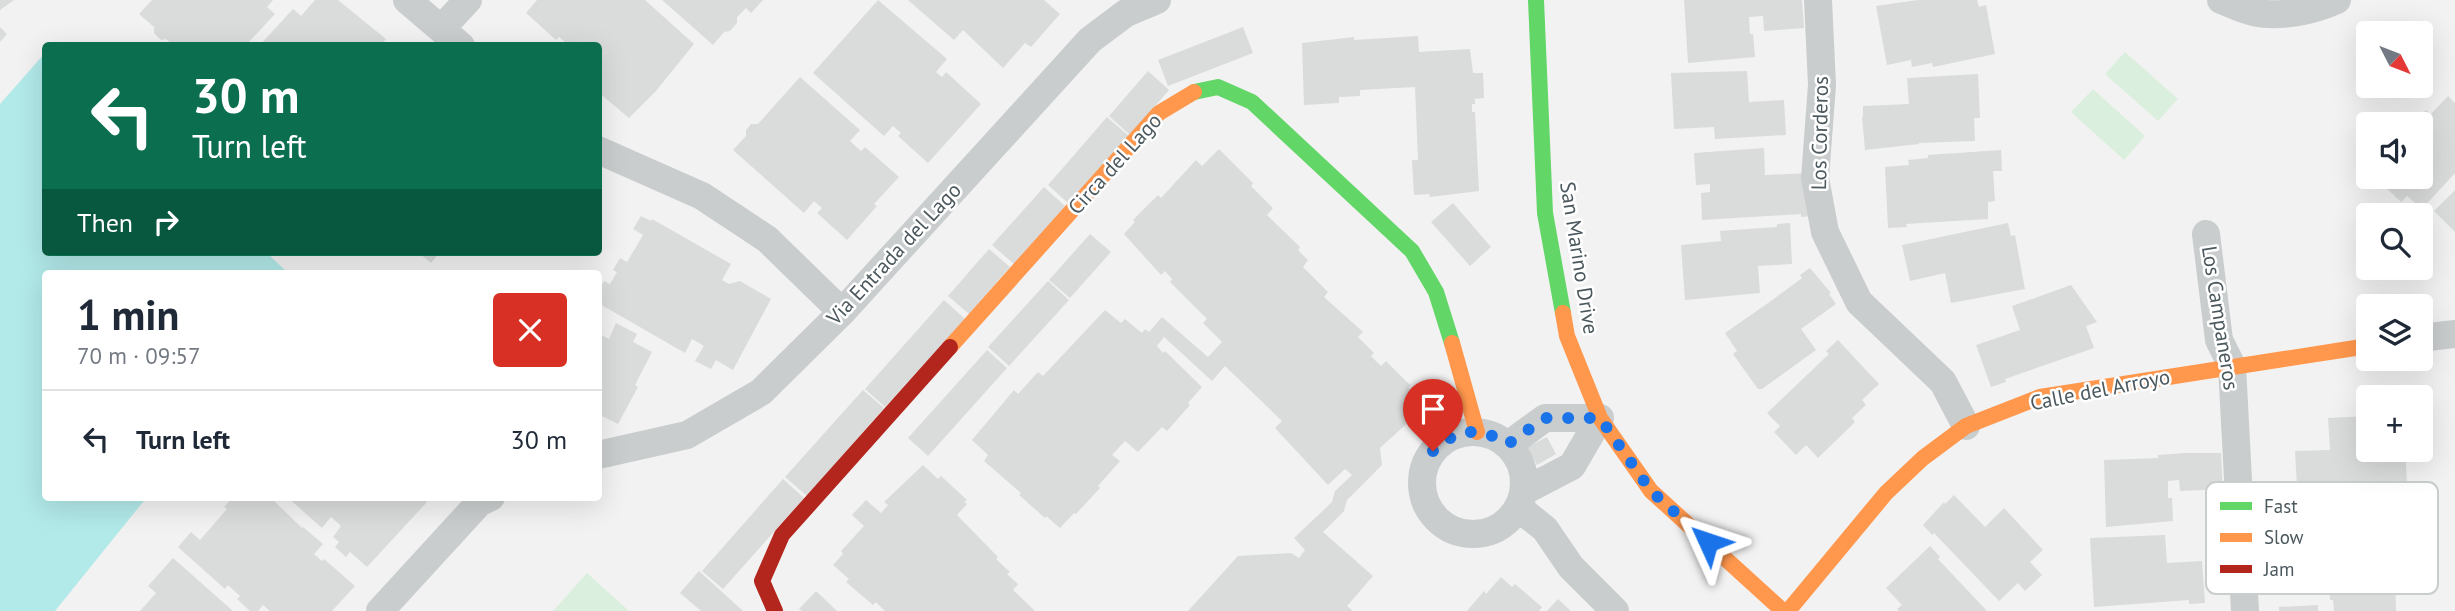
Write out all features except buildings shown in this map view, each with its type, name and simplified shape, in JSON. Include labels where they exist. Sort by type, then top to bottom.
[{"type":"street","points":[[407,0],[451,37],[468,0]]},
{"type":"street","name":"Via Entrada del Lago","points":[[602,454],[688,435],[761,392],[842,312],[1090,40],[1126,13],[1157,0]]},
{"type":"street","name":"San Marino Drive","points":[[1536,0],[1545,213],[1567,336],[1600,418],[1651,491],[1786,611]]},
{"type":"street","name":"Los Corderos","points":[[1818,0],[1822,85],[1815,178],[1825,232],[1859,303],[1943,382],[1966,426]]},
{"type":"street","points":[[2221,0],[2253,12],[2289,13],[2337,0]]},
{"type":"street","name":"Circa del Lago","points":[[775,611],[762,581],[782,535],[1159,113],[1192,92],[1218,87],[1252,102],[1412,251],[1436,292],[1477,432]]},
{"type":"street","points":[[602,152],[702,196],[767,239],[842,312]]},
{"type":"street","name":"Los Campaneros","points":[[2206,234],[2219,340],[2232,366],[2238,482]]},
{"type":"street","points":[[2433,337],[2455,334]]},
{"type":"street","name":"Calle del Arroyo","points":[[1786,611],[1886,493],[1923,458],[1966,426],[2040,397],[2356,348]]},
{"type":"street","points":[[1508,444],[1545,418],[1600,418]]},
{"type":"street","points":[[1600,418],[1572,466],[1522,499],[1508,521],[1494,530],[1477,535],[1460,533],[1444,526],[1432,514],[1424,499],[1422,482],[1425,466],[1433,451],[1445,440],[1460,433],[1493,435],[1508,444],[1518,457],[1524,474],[1522,499],[1571,567],[1615,611]]},
{"type":"street","points":[[380,611],[483,501]]},
{"type":"green space","points":[[2125,52],[2178,99],[2158,121],[2105,74]]},
{"type":"green space","points":[[2093,89],[2145,136],[2124,160],[2071,112]]},
{"type":"green space","points":[[587,573],[629,611],[553,611]]},
{"type":"water","points":[[42,56],[42,256],[270,256],[285,270],[42,270],[42,501],[144,501],[55,611],[0,611],[0,104]]},
{"type":"traffic: fast","points":[[1536,0],[1545,213],[1563,313]]},
{"type":"traffic: fast","points":[[1194,92],[1218,87],[1252,102],[1412,251],[1436,292],[1452,343]]},
{"type":"traffic: slow","points":[[950,347],[1159,113],[1194,92]]},
{"type":"traffic: slow","points":[[1563,313],[1567,336],[1600,418],[1651,491],[1783,611]]},
{"type":"traffic: slow","points":[[1452,343],[1477,432]]},
{"type":"traffic: slow","points":[[1788,611],[1886,493],[1923,458],[1966,426],[2040,397],[2356,348]]},
{"type":"traffic: jam","points":[[775,611],[762,581],[782,535],[950,347]]},
{"type":"route","points":[[1433,451],[1445,440],[1460,433],[1493,435],[1508,444],[1545,418],[1600,418],[1651,491],[1708,542]]}]
